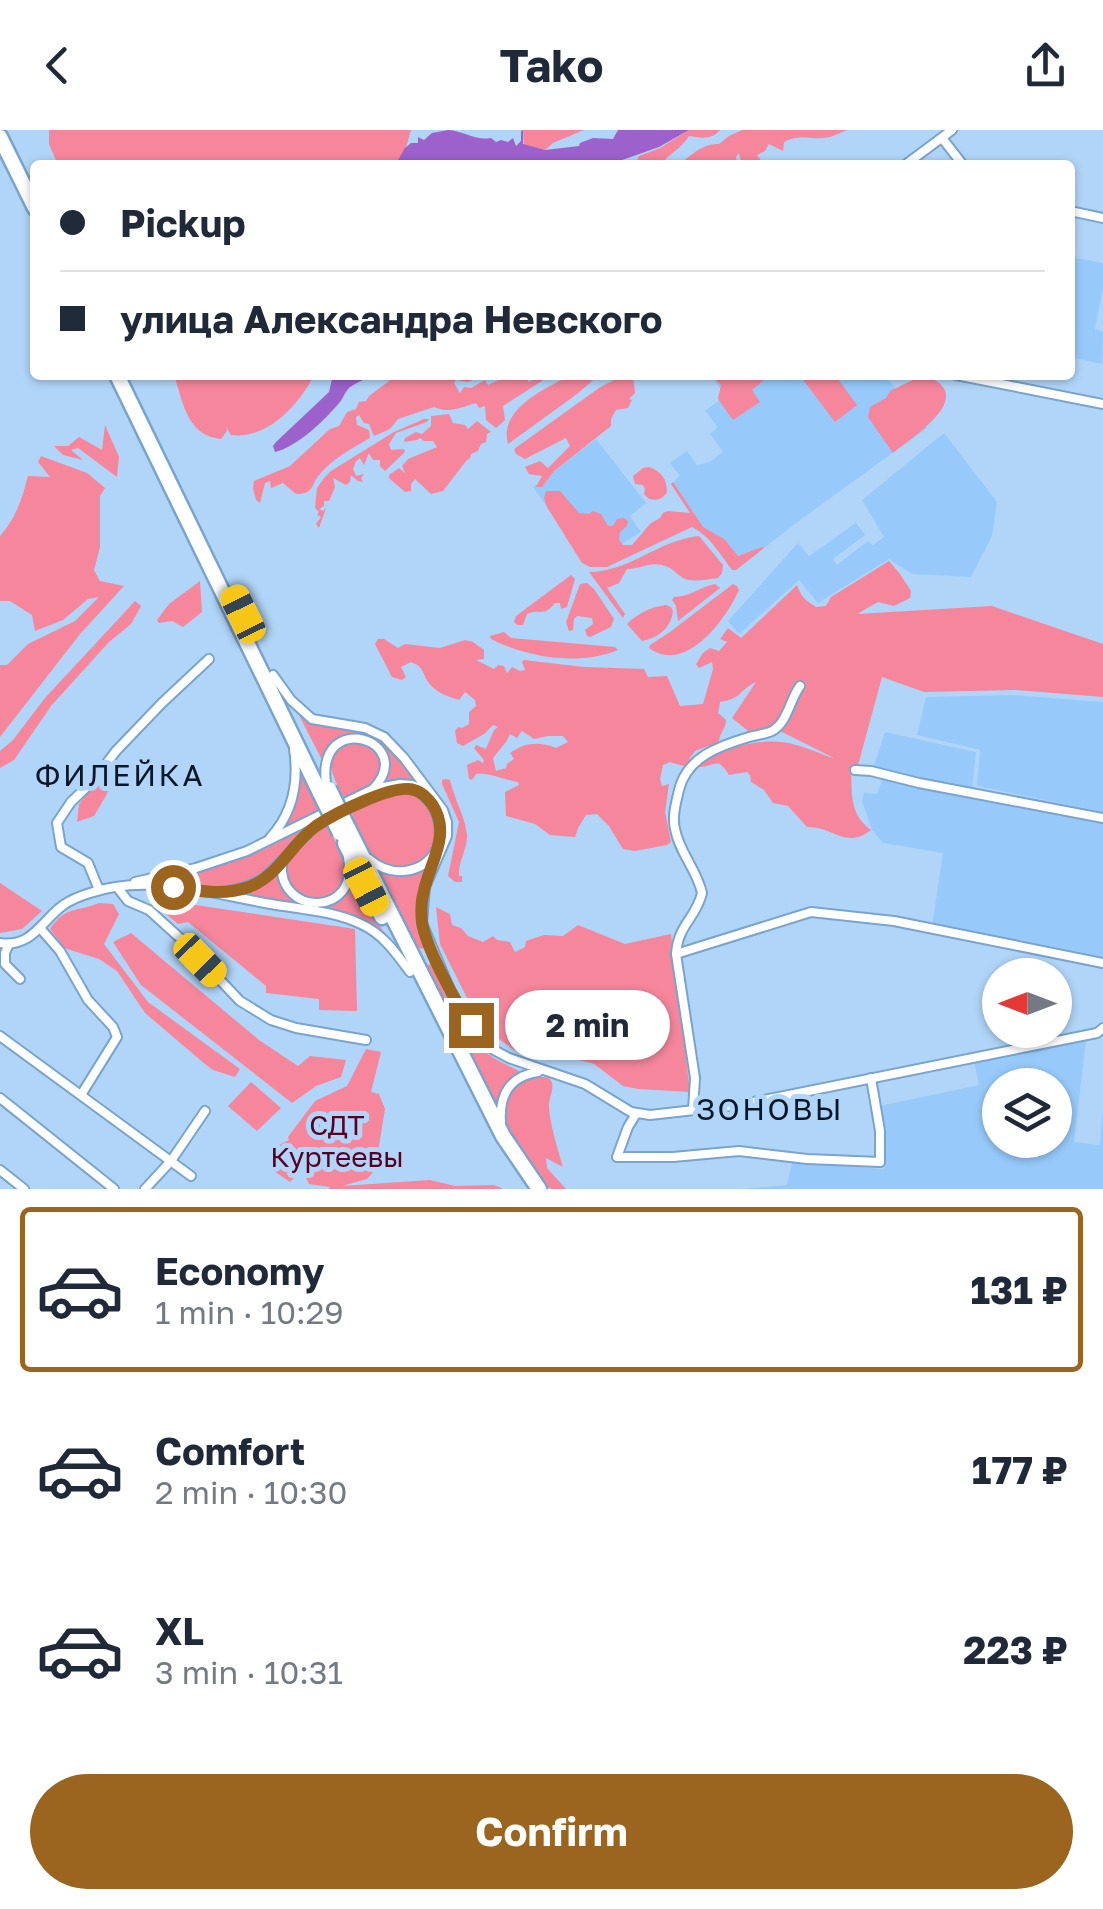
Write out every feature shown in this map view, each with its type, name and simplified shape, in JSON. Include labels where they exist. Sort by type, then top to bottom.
[{"type":"highway","points":[[6,130],[30,180]]},
{"type":"highway","points":[[0,137],[30,198]]},
{"type":"highway","points":[[119,380],[281,712],[325,788]]},
{"type":"highway","points":[[128,380],[273,675],[410,972],[494,1134],[536,1189]]},
{"type":"highway","points":[[347,836],[503,1136],[536,1189]]},
{"type":"street","points":[[912,160],[952,130]]},
{"type":"street","points":[[942,138],[959,160]]},
{"type":"street","points":[[1075,212],[1103,218]]},
{"type":"street","points":[[981,380],[1103,404]]},
{"type":"street","points":[[99,890],[88,863],[61,847],[57,824],[116,751],[209,659]]},
{"type":"street","points":[[273,675],[291,700],[312,718],[364,728],[384,737],[404,758],[434,797],[447,822],[447,836],[432,870]]},
{"type":"street","points":[[694,1110],[695,1078],[676,954],[682,926],[696,909],[702,893],[674,826],[682,778],[694,762],[708,753],[774,730],[800,686]]},
{"type":"street","points":[[260,846],[279,828],[294,792],[294,748],[281,712]]},
{"type":"street","points":[[325,788],[331,750],[343,740],[356,738],[375,744],[384,756],[384,774],[373,789]]},
{"type":"street","points":[[855,770],[1103,818]]},
{"type":"street","points":[[20,979],[5,964],[4,944],[20,943],[64,904],[99,890],[196,868],[260,846],[373,789],[412,785],[434,797]]},
{"type":"street","points":[[214,894],[249,887],[268,876],[317,826],[385,791],[416,790],[426,796],[438,818],[440,839],[423,896],[422,922],[462,1012],[494,1050],[584,1084],[636,1114],[658,1115],[739,1104],[1100,1030]]},
{"type":"street","points":[[347,836],[375,864],[400,872],[430,860],[440,839]]},
{"type":"street","points":[[282,863],[282,880],[290,892],[308,902],[326,902],[341,894],[348,882],[347,836]]},
{"type":"street","points":[[196,868],[192,880],[202,892]]},
{"type":"street","points":[[116,887],[155,885],[359,923],[383,939],[410,972]]},
{"type":"street","points":[[116,887],[128,901],[149,910],[240,1002],[296,1028],[366,1040]]},
{"type":"street","points":[[676,954],[811,912],[894,921],[1103,963]]},
{"type":"street","points":[[40,928],[60,951],[88,1000],[114,1027],[117,1037],[81,1095]]},
{"type":"street","points":[[0,1036],[191,1176]]},
{"type":"street","points":[[503,1136],[500,1106],[508,1087],[524,1074],[544,1071]]},
{"type":"street","points":[[636,1114],[617,1157],[739,1151],[808,1160],[880,1162],[880,1131],[871,1078]]},
{"type":"street","points":[[0,1098],[114,1189]]},
{"type":"street","points":[[145,1189],[206,1111]]},
{"type":"street","points":[[0,1170],[24,1189]]},
{"type":"shaded area","points":[[448,130],[496,142],[513,138],[516,146],[523,130],[523,144],[545,150],[579,146],[593,138],[613,139],[618,130],[689,130],[659,147],[622,160],[398,160],[405,148],[418,143],[418,137],[424,140],[432,133]]},
{"type":"shaded area","points":[[1075,258],[1103,263],[1103,289],[1095,329],[1103,332],[1102,364],[1075,358]]},
{"type":"shaded area","points":[[332,380],[361,380],[349,388],[310,432],[275,452],[276,442],[329,392]]},
{"type":"shaded area","points":[[714,380],[889,380],[927,428],[732,570],[671,484],[680,476],[670,463],[687,451],[697,465],[710,462],[723,452],[710,434],[718,427],[705,411],[726,395]]},
{"type":"shaded area","points":[[944,433],[997,502],[992,536],[971,577],[912,574],[889,559],[818,603],[799,580],[739,634],[728,621],[798,543],[809,556],[856,523],[865,535],[833,559],[837,565],[868,541],[873,545],[884,537],[862,500]]},
{"type":"shaded area","points":[[596,439],[646,503],[630,516],[641,532],[588,565],[533,487]]},
{"type":"shaded area","points":[[1012,695],[1103,702],[1103,812],[977,786],[980,750],[917,735],[926,697]]},
{"type":"shaded area","points":[[885,732],[976,752],[972,789],[1103,814],[1103,961],[932,926],[943,853],[883,843],[872,830],[862,801],[864,793],[877,794],[882,781],[872,771]]},
{"type":"shaded area","points":[[1086,1040],[1074,1142],[1100,1145],[1103,1109],[1103,1189],[742,1189],[787,1185],[792,1162],[884,1169],[879,1106],[979,1085],[974,1061],[1043,1048],[1072,1048],[1072,1043]]},
{"type":"green space","points":[[49,130],[411,130],[399,160],[56,160],[49,144]]},
{"type":"green space","points":[[523,130],[584,130],[545,150],[524,145]]},
{"type":"green space","points":[[689,130],[720,130],[710,137],[689,136],[665,160],[637,160]]},
{"type":"green space","points":[[742,130],[847,130],[830,137],[790,139],[784,142],[783,151],[769,144],[757,155],[760,160],[741,160],[739,153],[736,160],[685,160]]},
{"type":"green space","points":[[176,380],[311,380],[280,418],[244,435],[231,435],[226,427],[221,439],[201,432],[184,406]]},
{"type":"green space","points":[[390,380],[456,380],[460,393],[464,387],[471,388],[485,380],[488,385],[498,380],[543,380],[503,406],[505,420],[496,428],[486,420],[485,406],[479,408],[476,403],[450,410],[434,407],[398,419],[390,429],[374,436],[359,415],[357,425],[369,430],[370,438],[331,463],[309,491],[296,494],[283,483],[271,488],[270,481],[265,483],[260,503],[256,500],[254,481],[290,466]]},
{"type":"green space","points":[[562,380],[593,380],[508,444],[510,420],[537,393]]},
{"type":"green space","points":[[614,380],[634,380],[635,393],[628,408],[616,410],[611,426],[554,471],[542,487],[536,487],[542,476],[529,474],[525,467],[540,461],[548,468],[570,446],[566,438],[525,459],[514,449]]},
{"type":"green space","points":[[716,380],[764,380],[752,390],[760,402],[733,420],[718,399],[721,385]]},
{"type":"green space","points":[[803,380],[839,380],[857,405],[835,422]]},
{"type":"green space","points":[[913,380],[933,380],[946,393],[938,415],[893,453],[868,417],[870,407]]},
{"type":"green space","points":[[449,414],[453,423],[468,429],[477,421],[491,432],[486,442],[471,454],[443,491],[431,494],[415,479],[411,491],[405,492],[389,475],[399,468],[405,473],[402,466],[408,459],[437,447],[433,441],[420,438],[404,442],[405,438],[416,432],[422,434],[431,426],[431,416]]},
{"type":"green space","points":[[429,419],[396,433],[389,444],[391,450],[405,452],[385,471],[380,460],[373,460],[369,453],[364,465],[360,458],[353,469],[356,476],[364,474],[363,482],[351,475],[346,485],[333,478],[335,487],[329,501],[324,501],[319,509],[326,508],[319,528],[317,488],[324,478],[394,432]]},
{"type":"green space","points":[[105,425],[119,457],[117,477],[78,448],[71,450],[83,460],[63,455],[54,446],[68,446],[79,437],[102,450]]},
{"type":"green space","points":[[41,456],[87,473],[105,488],[100,496],[100,547],[94,570],[100,581],[124,586],[80,634],[0,737],[0,665],[7,665],[28,644],[75,621],[99,597],[88,599],[63,620],[35,631],[32,615],[10,601],[0,601],[0,536],[18,508],[28,476],[50,477],[38,462]]},
{"type":"green space","points":[[649,467],[660,473],[666,483],[667,492],[659,499],[649,499],[643,485],[635,484],[633,476]]},
{"type":"green space","points":[[673,482],[703,527],[724,539],[738,556],[764,548],[732,570],[709,540],[692,527],[607,567],[590,567],[582,563],[544,498],[546,491],[560,491],[579,513],[601,514],[608,526],[624,518],[627,526],[620,532],[619,540],[623,545],[632,545],[663,513],[690,513]]},
{"type":"green space","points":[[699,536],[723,565],[718,578],[687,579],[657,564],[627,569],[619,583],[607,588],[625,614],[623,618],[589,572],[617,567],[671,543]]},
{"type":"green space","points":[[889,561],[911,591],[910,598],[894,606],[878,602],[857,614],[992,606],[1103,644],[1103,697],[1015,690],[924,692],[882,677],[857,769],[851,767],[855,810],[871,830],[846,838],[807,827],[788,806],[773,803],[764,790],[751,782],[747,772],[729,775],[718,764],[695,767],[670,762],[663,765],[660,779],[662,786],[669,784],[665,812],[671,842],[635,851],[623,849],[597,814],[586,815],[575,837],[550,835],[535,824],[506,816],[505,792],[518,782],[481,774],[469,779],[467,765],[478,760],[483,763],[474,748],[476,745],[486,749],[498,727],[493,725],[463,746],[457,743],[455,731],[469,724],[475,700],[465,692],[459,700],[446,696],[411,662],[401,667],[406,677],[392,677],[375,644],[384,639],[398,648],[405,644],[440,648],[465,640],[484,650],[484,659],[476,660],[494,669],[504,666],[507,673],[512,667],[525,670],[524,660],[644,669],[648,677],[667,676],[680,706],[703,704],[712,662],[699,668],[696,664],[710,648],[719,651],[727,642],[720,639],[728,628],[741,638],[797,585],[804,598],[816,607],[826,606],[831,597]],"holes":[[[756,682],[732,718],[752,734],[778,730],[834,758],[796,745],[770,742],[732,748],[696,762],[689,759],[695,751],[719,742],[726,720],[718,713],[720,702],[733,699]],[[522,731],[534,739],[563,736],[568,742],[556,748],[538,744],[521,747],[510,753],[514,759],[506,768],[496,771],[493,758],[510,734],[517,738]]]},
{"type":"green space","points":[[571,575],[575,579],[567,607],[561,609],[560,603],[555,603],[544,611],[527,614],[523,625],[514,622],[516,616]]},
{"type":"green space","points":[[200,581],[202,612],[183,627],[172,621],[159,623],[157,620],[169,604]]},
{"type":"green space","points":[[587,583],[614,619],[611,627],[590,637],[585,630],[593,624],[592,618],[577,616],[573,630],[569,631],[566,622],[580,584]]},
{"type":"green space","points":[[715,584],[720,588],[678,621],[674,597]]},
{"type":"green space","points":[[733,584],[739,590],[733,602],[703,640],[677,654],[649,648],[650,645]]},
{"type":"green space","points":[[135,601],[141,606],[131,624],[109,642],[51,706],[14,760],[0,768],[0,751]]},
{"type":"green space","points":[[666,605],[673,611],[672,617],[667,627],[653,637],[642,641],[627,624],[645,611]]},
{"type":"green space","points":[[504,632],[511,638],[618,650],[587,658],[554,658],[491,639],[490,636]]},
{"type":"green space","points":[[298,713],[324,726],[375,735],[397,754],[422,786],[404,781],[383,784],[388,756],[382,745],[360,733],[347,735],[334,744],[322,760]]},
{"type":"green space","points":[[362,741],[379,757],[382,770],[366,791],[345,800],[332,770],[332,754],[347,743]]},
{"type":"green space","points":[[298,758],[321,810],[277,835],[295,798]]},
{"type":"green space","points":[[101,777],[112,777],[107,794],[94,816],[77,822],[79,804]]},
{"type":"green space","points":[[450,780],[466,829],[459,871],[462,882],[448,876],[459,822],[442,784]]},
{"type":"green space","points":[[404,792],[421,799],[432,811],[437,836],[425,860],[409,867],[391,867],[371,855],[351,811]]},
{"type":"green space","points":[[324,818],[276,865],[248,882],[212,889],[196,879],[199,871],[265,849]]},
{"type":"green space","points":[[326,824],[343,856],[347,875],[337,892],[309,899],[292,891],[285,880],[284,866]]},
{"type":"green space","points":[[374,867],[397,876],[421,870],[426,873],[418,912],[426,949],[417,948],[410,940]]},
{"type":"green space","points":[[278,873],[291,898],[312,906],[337,902],[346,894],[352,876],[359,889],[354,892],[360,904],[368,904],[386,937],[374,925],[334,910],[229,895],[257,889]]},
{"type":"green space","points":[[0,883],[42,911],[22,929],[0,933]]},
{"type":"green space","points":[[99,903],[113,904],[119,914],[104,944],[148,1002],[240,1069],[235,1077],[213,1070],[145,1013],[117,971],[99,959],[64,948],[50,929],[66,913]]},
{"type":"green space","points":[[182,903],[355,929],[357,1011],[319,1010],[319,999],[266,993],[266,986],[188,922],[178,924],[166,914]]},
{"type":"green space","points":[[436,907],[450,914],[452,925],[468,936],[483,942],[493,936],[510,942],[515,952],[525,947],[526,941],[544,935],[563,936],[578,925],[625,944],[671,934],[690,1092],[623,1086],[594,1064],[562,1055],[514,1050],[485,1029],[440,944]]},
{"type":"green space","points":[[131,933],[259,1040],[298,1066],[310,1056],[346,1060],[341,1077],[316,1086],[292,1103],[141,985],[113,942]]},
{"type":"green space","points":[[431,964],[471,1037],[491,1056],[519,1071],[502,1091],[498,1117],[425,966]]},
{"type":"green space","name":"СДТ Куртеевы","points":[[366,1049],[381,1052],[371,1092],[379,1094],[385,1109],[375,1170],[367,1179],[342,1186],[430,1180],[503,1189],[328,1189],[309,1184],[302,1170],[290,1182],[268,1167],[277,1146],[289,1140],[315,1101],[347,1086]]},
{"type":"green space","points":[[549,1078],[552,1083],[550,1115],[563,1167],[546,1158],[547,1168],[566,1189],[547,1186],[515,1146],[504,1123],[506,1097],[511,1089],[519,1079]]},
{"type":"green space","name":"СДТ Куртеевы","points":[[251,1082],[281,1108],[257,1131],[228,1106]]},
{"type":"district","name":"ФИЛЕЙКА","points":[[120,776]]},
{"type":"district","name":"ЗОНОВЫ","points":[[770,1110]]},
{"type":"route","points":[[173,887],[214,894],[249,887],[268,876],[317,826],[385,791],[416,790],[434,808],[441,828],[424,887],[422,922],[442,974],[471,1025]]}]
